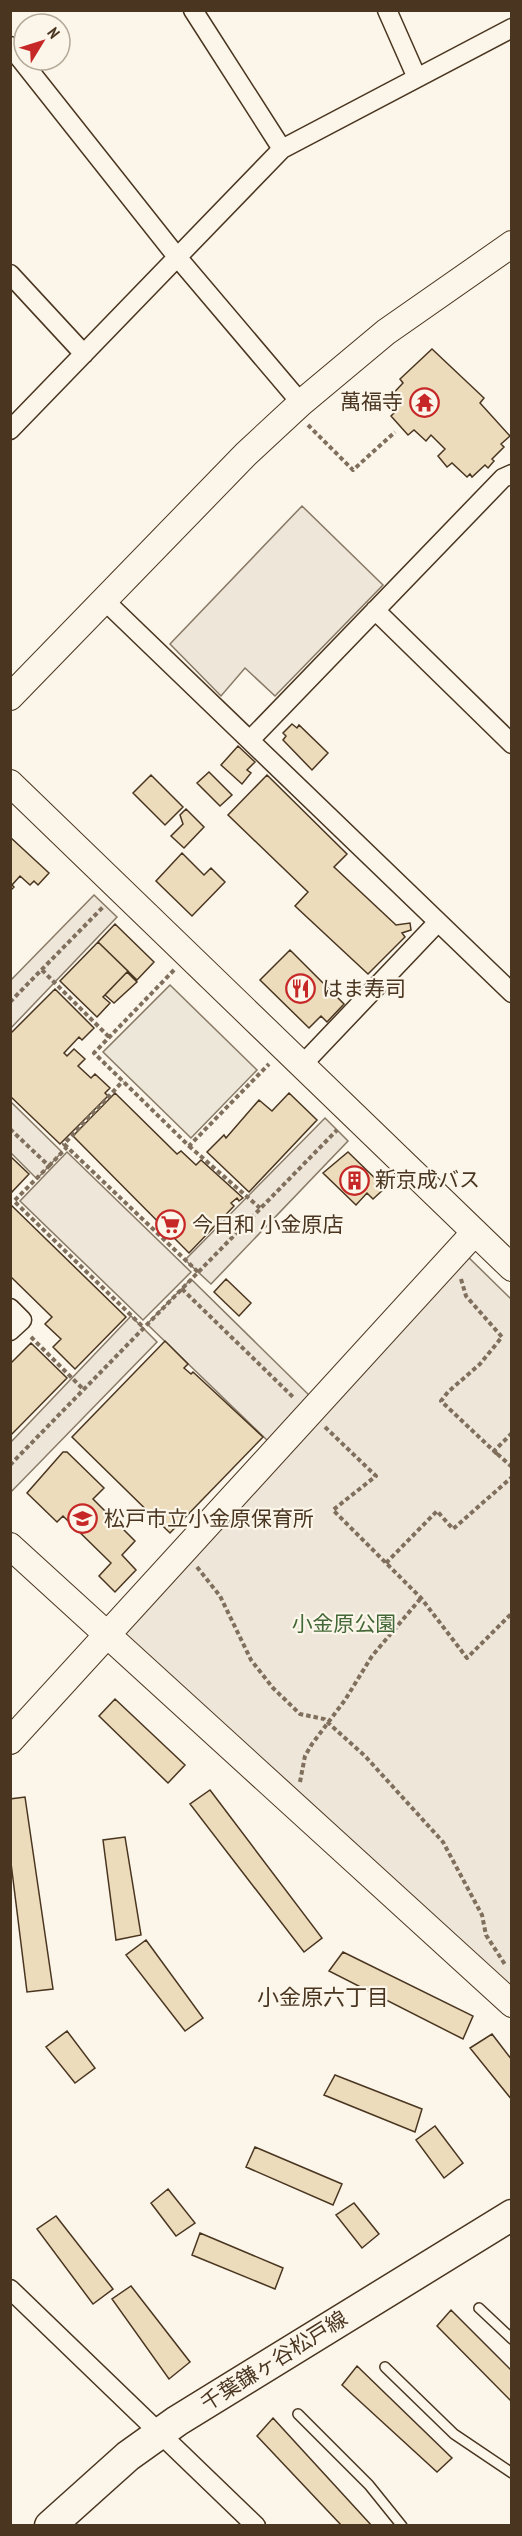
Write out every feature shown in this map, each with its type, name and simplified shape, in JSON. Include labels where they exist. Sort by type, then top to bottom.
[{"type":"main road","name":"千葉鎌ヶ谷松戸線","points":[[50,2526],[128,2456],[159,2433],[512,2216]]},
{"type":"street","points":[[193,10],[282,149]]},
{"type":"street","points":[[387,10],[417,78]]},
{"type":"street","points":[[10,430],[282,149],[512,28]]},
{"type":"street","points":[[10,46],[304,413]]},
{"type":"street","points":[[10,697],[246,454],[304,413],[386,332],[512,244]]},
{"type":"street","points":[[10,274],[84,354]]},
{"type":"street","points":[[250,740],[375,610],[509,480]]},
{"type":"street","points":[[104,600],[512,993]]},
{"type":"street","points":[[375,610],[512,744]]},
{"type":"street","points":[[10,783],[512,1268]]},
{"type":"street","points":[[294,1056],[438,922]]},
{"type":"street","points":[[10,1741],[475,1232]]},
{"type":"street","points":[[10,1546],[289,1801],[510,1992]]},
{"type":"street","points":[[10,2289],[256,2526]]},
{"type":"lane","points":[[479,2308],[512,2339]]},
{"type":"lane","points":[[385,2367],[454,2434],[512,2473]]},
{"type":"lane","points":[[298,2414],[369,2485],[402,2526]]},
{"type":"path","points":[[304,413],[353,470],[395,432]]},
{"type":"path","points":[[10,1002],[105,905]]},
{"type":"path","points":[[189,955],[94,1053],[189,1146],[260,1208]]},
{"type":"path","points":[[42,970],[109,1037]]},
{"type":"path","points":[[189,1146],[294,1056]]},
{"type":"path","points":[[123,1081],[64,1144],[198,1272]]},
{"type":"path","points":[[10,1129],[49,1166]]},
{"type":"path","points":[[10,1465],[337,1130]]},
{"type":"path","points":[[67,1147],[12,1200],[144,1328]]},
{"type":"path","points":[[459,1273],[466,1296],[502,1337],[480,1364],[441,1401],[512,1467]]},
{"type":"path","points":[[182,1289],[376,1476],[333,1510],[421,1598],[467,1658],[512,1613]]},
{"type":"path","points":[[13,1321],[84,1390]]},
{"type":"path","points":[[496,1453],[494,1451],[512,1433]]},
{"type":"path","points":[[386,1563],[437,1511],[453,1529],[512,1477]]},
{"type":"path","points":[[182,1553],[197,1566],[220,1596],[252,1660],[273,1688],[300,1714],[324,1719],[386,1777],[443,1842],[482,1915],[486,1935],[510,1992]]},
{"type":"path","points":[[289,1801],[302,1779],[305,1756],[372,1656],[421,1598]]},
{"type":"green space","points":[[302,506],[383,585],[275,696],[245,668],[221,696],[170,644]]},
{"type":"green space","points":[[94,895],[117,917],[11,1028],[11,980]]},
{"type":"green space","points":[[11,1102],[62,1152],[37,1179],[11,1153]]},
{"type":"green space","points":[[325,1118],[348,1141],[211,1284],[185,1260]]},
{"type":"green space","points":[[67,1152],[191,1272],[143,1320],[20,1201]]},
{"type":"green space","name":"小金原公園","points":[[460,1249],[511,1299],[511,1993],[107,1635]]},
{"type":"green space","points":[[191,1279],[309,1395],[270,1443],[147,1324]]},
{"type":"green space","points":[[131,1316],[157,1342],[11,1492],[11,1442]]},
{"type":"shaded area","points":[[170,985],[257,1070],[191,1138],[103,1052]]},
{"type":"building","points":[[432,349],[484,398],[480,403],[510,436],[501,444],[504,447],[492,459],[494,461],[488,468],[485,465],[472,477],[470,474],[467,477],[452,463],[447,467],[438,456],[445,449],[431,435],[426,441],[414,430],[408,435],[391,416],[396,411],[386,401],[403,383],[400,379]]},
{"type":"building","points":[[292,724],[297,728],[299,725],[328,753],[312,770],[283,740],[286,736],[283,733]]},
{"type":"building","points":[[238,746],[255,762],[247,770],[251,773],[242,784],[221,765]]},
{"type":"building","points":[[209,772],[232,795],[220,806],[197,783]]},
{"type":"building","points":[[151,775],[183,807],[165,825],[133,793]]},
{"type":"building","points":[[267,775],[347,854],[334,867],[396,925],[410,923],[411,930],[402,933],[405,937],[368,974],[295,906],[308,892],[228,815]]},
{"type":"building","points":[[186,809],[204,827],[184,848],[171,836],[183,824],[180,815]]},
{"type":"building","points":[[10,837],[49,873],[38,885],[34,881],[30,885],[20,876],[10,891]]},
{"type":"building","points":[[182,853],[204,875],[211,868],[225,882],[192,916],[156,881]]},
{"type":"building","points":[[115,924],[154,962],[137,980],[98,942]]},
{"type":"building","points":[[98,942],[128,971],[103,997],[110,1003],[97,1017],[60,981]]},
{"type":"building","points":[[290,950],[344,1004],[327,1022],[321,1016],[309,1028],[260,980]]},
{"type":"building","points":[[127,972],[137,982],[114,1003],[105,995]]},
{"type":"building","points":[[55,989],[94,1028],[82,1040],[79,1037],[64,1053],[67,1056],[74,1049],[85,1059],[78,1066],[91,1078],[95,1074],[110,1088],[105,1093],[108,1096],[60,1144],[10,1096],[10,1034]]},
{"type":"building","points":[[115,1093],[177,1154],[181,1151],[196,1165],[201,1160],[243,1198],[239,1201],[237,1198],[231,1203],[234,1206],[189,1253],[73,1136]]},
{"type":"building","points":[[289,1093],[317,1120],[249,1192],[207,1152],[224,1135],[226,1138],[259,1100],[272,1111]]},
{"type":"building","name":"新京成バス","points":[[348,1152],[385,1188],[373,1199],[367,1193],[356,1205],[323,1173]]},
{"type":"building","points":[[10,1156],[29,1174],[10,1194]]},
{"type":"building","points":[[10,1204],[126,1317],[75,1369],[53,1347],[61,1339],[45,1324],[52,1317],[10,1276]]},
{"type":"building","points":[[226,1279],[251,1303],[239,1316],[214,1292]]},
{"type":"building","points":[[165,1341],[188,1364],[184,1368],[191,1374],[193,1372],[263,1437],[170,1533],[72,1437]]},
{"type":"building","points":[[31,1343],[67,1378],[10,1436],[10,1364]]},
{"type":"building","points":[[63,1452],[67,1452],[104,1488],[93,1499],[135,1541],[122,1555],[136,1570],[115,1592],[99,1576],[111,1563],[63,1516],[57,1522],[27,1493]]},
{"type":"building","points":[[115,1699],[185,1765],[168,1783],[99,1716]]},
{"type":"building","points":[[210,1790],[322,1938],[304,1952],[190,1804]]},
{"type":"building","points":[[25,1797],[53,1989],[27,1992],[10,1855],[10,1799]]},
{"type":"building","points":[[125,1837],[141,1935],[116,1940],[103,1840]]},
{"type":"building","points":[[146,1940],[203,2018],[185,2031],[126,1955]]},
{"type":"building","points":[[343,1952],[473,2016],[463,2039],[329,1971]]},
{"type":"building","points":[[67,2031],[95,2068],[75,2083],[46,2047]]},
{"type":"building","points":[[492,2034],[512,2060],[512,2100],[470,2048]]},
{"type":"building","points":[[335,2075],[422,2109],[415,2132],[324,2095]]},
{"type":"building","points":[[435,2126],[463,2163],[444,2178],[416,2140]]},
{"type":"building","points":[[255,2147],[342,2184],[333,2205],[246,2167]]},
{"type":"building","points":[[168,2189],[195,2223],[176,2236],[151,2203]]},
{"type":"building","points":[[354,2203],[379,2234],[362,2248],[336,2215]]},
{"type":"building","points":[[56,2216],[113,2289],[93,2304],[37,2229]]},
{"type":"building","points":[[200,2233],[283,2268],[275,2289],[192,2255]]},
{"type":"building","points":[[131,2286],[190,2362],[169,2379],[112,2299]]},
{"type":"building","points":[[451,2310],[512,2371],[512,2402],[437,2326]]},
{"type":"building","points":[[357,2366],[452,2458],[437,2472],[342,2385]]},
{"type":"building","points":[[273,2418],[372,2526],[342,2526],[257,2436]]},
{"type":"place","name":"萬福寺","points":[[424,402]]},
{"type":"place","name":"はま寿司","points":[[301,989]]},
{"type":"place","name":"新京成バス","points":[[354,1180]]},
{"type":"place","name":"今日和 小金原店","points":[[171,1225]]},
{"type":"place","name":"松戸市立小金原保育所","points":[[83,1519]]},
{"type":"district","name":"小金原六丁目","points":[[323,1997]]}]
